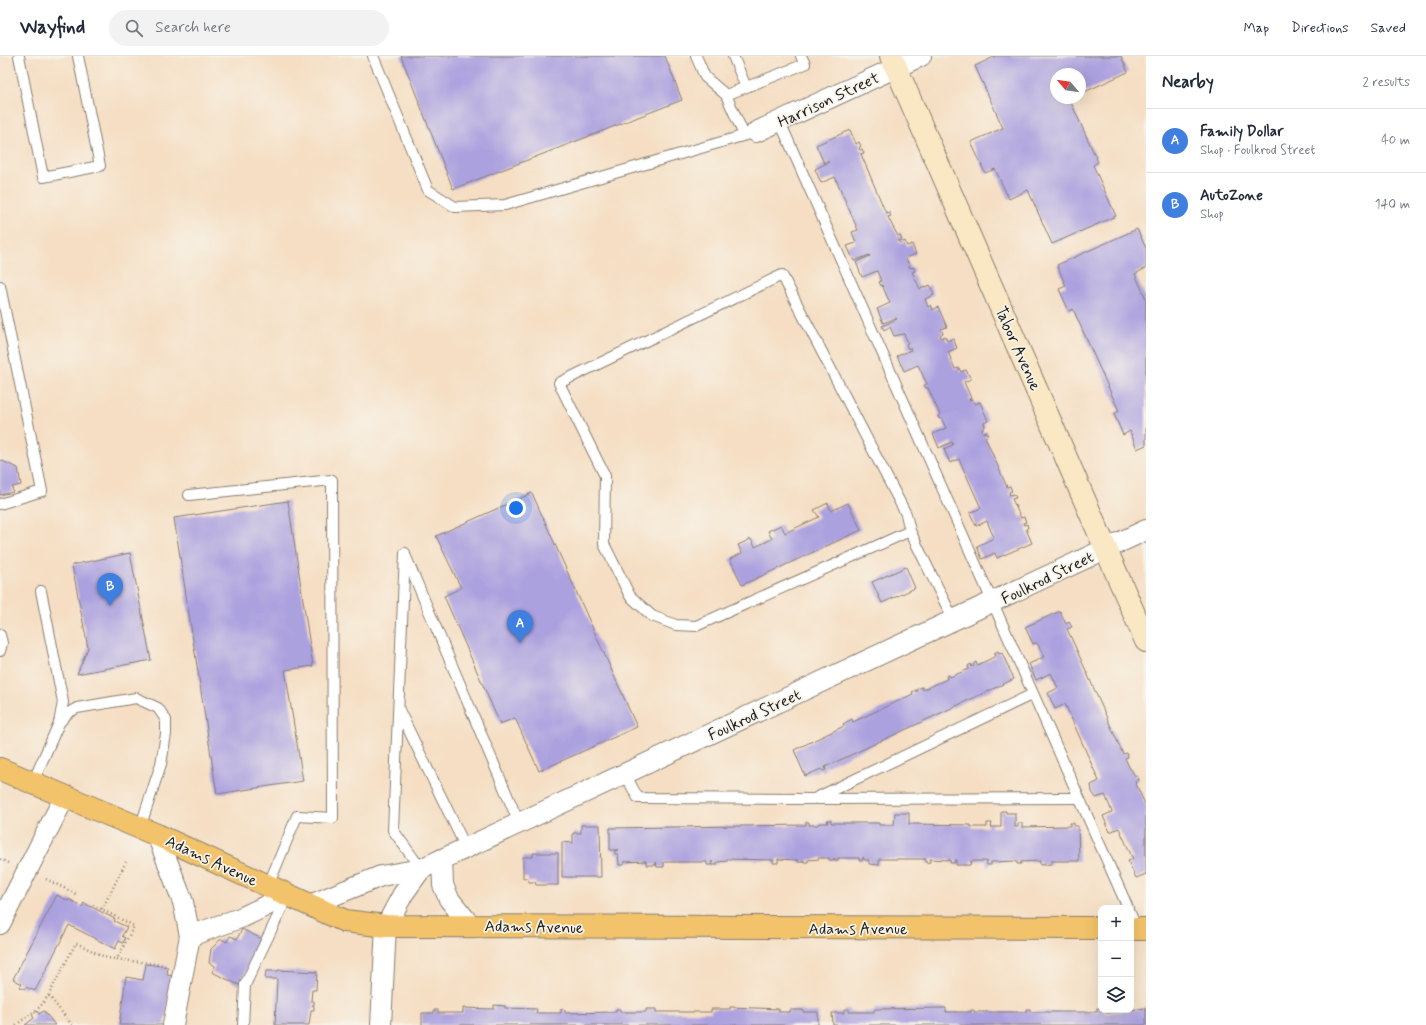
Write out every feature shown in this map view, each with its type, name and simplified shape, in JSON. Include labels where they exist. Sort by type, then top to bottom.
[{"type":"highway","name":"Adams Avenue","points":[[0,769],[149,831],[345,921],[386,926],[1098,928]]},
{"type":"street","name":"Harrison Street","points":[[750,133],[780,122],[893,62],[921,56]]},
{"type":"street","name":"Tabor Avenue","points":[[893,62],[1146,641]]},
{"type":"street","name":"Foulkrod Street","points":[[386,926],[403,894],[422,870],[519,823],[993,603],[1146,530]]},
{"type":"street","points":[[0,924],[66,796]]},
{"type":"street","points":[[149,831],[183,902],[190,936],[173,1025]]},
{"type":"street","points":[[442,860],[443,885],[449,899],[470,926]]},
{"type":"street","points":[[310,905],[381,876],[422,870]]},
{"type":"street","points":[[190,936],[243,918],[288,895]]},
{"type":"street","points":[[382,1025],[386,926]]},
{"type":"lane","points":[[19,56],[43,177],[100,166],[78,56]]},
{"type":"lane","points":[[373,56],[428,190],[455,207],[505,205],[750,133],[726,95],[705,77],[696,56]]},
{"type":"lane","points":[[733,56],[746,87]]},
{"type":"lane","points":[[726,95],[804,64],[801,56]]},
{"type":"lane","points":[[780,122],[1127,905]]},
{"type":"lane","points":[[910,531],[696,626],[676,625],[652,616],[630,596],[604,544],[605,476],[559,383],[782,275],[906,514],[910,531],[954,621]]},
{"type":"lane","points":[[0,286],[42,491],[0,504]]},
{"type":"lane","points":[[189,495],[332,480],[333,818],[297,816],[268,886]]},
{"type":"lane","points":[[422,870],[393,830],[405,553],[519,823]]},
{"type":"lane","points":[[33,782],[59,723],[63,702],[41,591]]},
{"type":"lane","points":[[0,635],[2,643],[0,651]]},
{"type":"lane","points":[[814,799],[1033,694]]},
{"type":"lane","points":[[59,723],[77,708],[136,698],[158,708],[166,720],[166,734],[149,831]]},
{"type":"lane","points":[[398,708],[466,848]]},
{"type":"lane","points":[[625,774],[638,798],[1079,798]]},
{"type":"lane","points":[[244,1025],[245,985],[288,895]]},
{"type":"path","points":[[102,909],[126,862]]},
{"type":"path","points":[[42,877],[76,894]]},
{"type":"path","points":[[93,905],[134,926],[117,959]]},
{"type":"path","points":[[16,1025],[40,1007],[48,996],[76,942],[107,958],[166,965]]},
{"type":"path","points":[[48,996],[72,1025]]},
{"type":"building","points":[[401,56],[665,56],[682,100],[453,189]]},
{"type":"building","points":[[996,56],[1121,56],[1128,72],[1086,91],[1086,68],[1050,68],[1050,104],[1072,104],[1098,162],[1093,165],[1116,216],[1052,244],[1028,190],[1009,199],[995,169],[985,173],[971,142],[1003,128],[975,66]]},
{"type":"building","points":[[850,130],[856,144],[859,142],[861,146],[859,148],[860,150],[862,149],[864,153],[861,154],[885,211],[887,213],[889,212],[891,216],[888,217],[898,236],[900,235],[902,240],[898,241],[900,243],[905,241],[907,246],[912,244],[916,254],[906,258],[910,268],[913,267],[915,271],[912,272],[920,289],[930,285],[934,295],[925,299],[928,307],[931,305],[933,310],[938,307],[947,327],[941,329],[943,333],[940,335],[941,338],[945,336],[947,341],[953,338],[957,348],[948,352],[955,369],[959,368],[961,372],[966,370],[971,379],[964,382],[971,398],[969,400],[973,399],[975,404],[980,402],[988,421],[984,423],[985,427],[982,429],[983,433],[986,431],[988,435],[985,437],[1007,487],[1010,486],[1012,491],[1009,492],[1010,495],[1014,494],[1016,498],[1012,499],[1021,518],[1024,517],[1026,522],[1023,523],[1024,525],[1027,524],[1028,528],[1026,529],[1032,543],[997,558],[995,553],[982,559],[977,546],[994,538],[987,521],[976,526],[970,513],[981,508],[959,459],[950,463],[944,449],[953,445],[952,442],[939,448],[933,434],[946,428],[941,418],[939,419],[938,416],[940,415],[928,388],[924,385],[927,384],[918,365],[904,371],[897,356],[911,350],[910,348],[908,349],[906,344],[908,343],[904,334],[894,336],[890,327],[884,330],[882,326],[897,319],[896,318],[883,323],[877,309],[890,303],[882,285],[881,286],[879,282],[881,281],[877,271],[862,277],[856,262],[870,256],[869,255],[854,261],[847,246],[856,243],[852,232],[858,230],[835,177],[821,183],[815,169],[829,162],[824,163],[816,145]]},
{"type":"building","points":[[1137,229],[1146,248],[1146,268],[1135,274],[1146,299],[1146,445],[1137,449],[1130,431],[1123,435],[1114,414],[1119,411],[1073,309],[1069,311],[1059,289],[1066,286],[1057,265]]},
{"type":"building","points":[[0,460],[18,468],[21,485],[12,487],[13,492],[0,495]]},
{"type":"building","points":[[532,493],[637,727],[539,771],[515,718],[500,724],[444,596],[461,588],[436,536]]},
{"type":"building","points":[[288,501],[313,666],[285,670],[303,781],[217,794],[174,518]]},
{"type":"building","points":[[828,503],[831,511],[848,503],[861,530],[742,585],[730,559],[742,553],[738,545],[751,539],[755,547],[772,539],[768,531],[781,525],[785,533],[819,517],[814,510]]},
{"type":"building","points":[[130,553],[151,660],[77,674],[88,648],[72,565]]},
{"type":"building","points":[[906,567],[915,588],[882,603],[872,582]]},
{"type":"building","points":[[1060,611],[1066,624],[1069,622],[1072,627],[1067,629],[1123,754],[1127,753],[1128,757],[1125,758],[1130,769],[1139,780],[1135,782],[1146,806],[1146,874],[1136,878],[1128,861],[1133,859],[1119,828],[1110,832],[1103,816],[1112,812],[1105,795],[1096,798],[1092,792],[1091,785],[1099,781],[1065,704],[1055,709],[1048,693],[1058,688],[1051,673],[1036,680],[1029,664],[1044,657],[1037,643],[1033,644],[1025,627]]},
{"type":"building","points":[[998,651],[999,654],[1002,653],[1014,679],[825,767],[826,770],[823,771],[821,769],[805,776],[794,750],[844,726],[843,724],[852,719],[853,722],[913,694],[912,692],[916,690],[917,692],[917,689],[922,687],[923,690],[947,679],[946,676],[949,675],[950,677],[969,669],[968,666],[971,664],[972,667],[976,662],[977,665],[988,660],[996,656],[994,653]]},
{"type":"building","points":[[1001,811],[1006,811],[1006,813],[1015,813],[1015,827],[1018,827],[1018,823],[1022,823],[1022,827],[1070,826],[1070,823],[1074,823],[1074,826],[1078,826],[1079,861],[1051,861],[1051,864],[1040,865],[1040,861],[1021,862],[1021,864],[1017,864],[1017,861],[991,862],[991,865],[987,865],[986,861],[971,861],[970,865],[956,865],[956,859],[954,863],[950,863],[950,860],[930,859],[930,862],[926,863],[926,859],[879,859],[879,865],[869,864],[869,860],[865,860],[863,857],[863,860],[859,860],[859,858],[838,858],[838,860],[834,860],[834,858],[833,860],[829,860],[829,858],[818,858],[819,859],[808,860],[808,862],[804,862],[803,860],[803,862],[798,862],[798,860],[778,859],[778,863],[773,863],[773,860],[727,859],[727,861],[717,862],[717,865],[712,865],[712,861],[711,865],[707,865],[707,862],[664,862],[664,867],[657,867],[656,862],[656,865],[646,865],[646,861],[624,862],[624,865],[619,865],[618,854],[615,854],[615,850],[610,850],[610,828],[806,825],[806,822],[809,822],[809,825],[818,825],[819,823],[828,823],[827,820],[831,820],[831,823],[879,823],[879,825],[894,825],[895,813],[909,813],[909,824],[971,825],[971,827],[987,827],[987,823],[992,823],[991,827],[1001,827]]},
{"type":"building","points":[[581,825],[600,825],[601,877],[562,877],[562,842],[573,843],[573,833],[581,833]]},
{"type":"building","points":[[533,853],[558,853],[558,885],[536,885],[535,882],[528,882],[528,878],[523,878],[523,857],[533,857]]},
{"type":"building","points":[[57,895],[68,901],[69,899],[82,907],[84,903],[115,919],[114,921],[127,927],[122,936],[125,938],[123,943],[119,941],[115,949],[69,925],[35,991],[26,987],[25,989],[20,987],[22,984],[13,979]]},
{"type":"building","points":[[242,929],[262,939],[239,985],[212,972],[215,966],[209,963],[211,949],[221,939],[227,942],[230,936],[237,939]]},
{"type":"building","points":[[146,964],[168,967],[167,975],[172,976],[165,1025],[119,1025],[126,977],[143,980]]},
{"type":"building","points":[[278,970],[317,972],[316,990],[312,990],[311,1001],[314,1001],[314,1005],[312,1005],[314,1006],[314,1010],[311,1010],[309,1025],[275,1025],[277,979],[265,979],[266,971]]},
{"type":"building","points":[[494,1005],[505,1006],[505,1008],[537,1009],[536,1013],[561,1013],[561,1009],[565,1010],[565,1013],[616,1012],[616,1009],[620,1009],[620,1012],[646,1012],[646,1009],[656,1009],[656,1012],[711,1012],[711,1009],[730,1009],[730,1007],[779,1009],[779,1012],[803,1010],[803,1012],[818,1012],[818,1025],[422,1025],[422,1013],[434,1013],[434,1010],[438,1010],[438,1013],[463,1013],[463,1008],[494,1009]]},
{"type":"building","points":[[946,1008],[946,1012],[971,1012],[971,1010],[974,1010],[974,1012],[1026,1012],[1026,1009],[1030,1009],[1030,1012],[1097,1012],[1098,1008],[1098,1013],[1134,1013],[1134,1010],[1146,1008],[1146,1025],[833,1025],[832,1013],[844,1013],[844,1009],[849,1009],[849,1012],[874,1012],[875,1009]]},
{"type":"building","points":[[37,1011],[39,1014],[44,1011],[55,1025],[25,1025],[34,1018],[32,1015]]},
{"type":"place","name":"AutoZone","points":[[110,606]]},
{"type":"place","name":"Family Dollar","points":[[520,643]]}]
